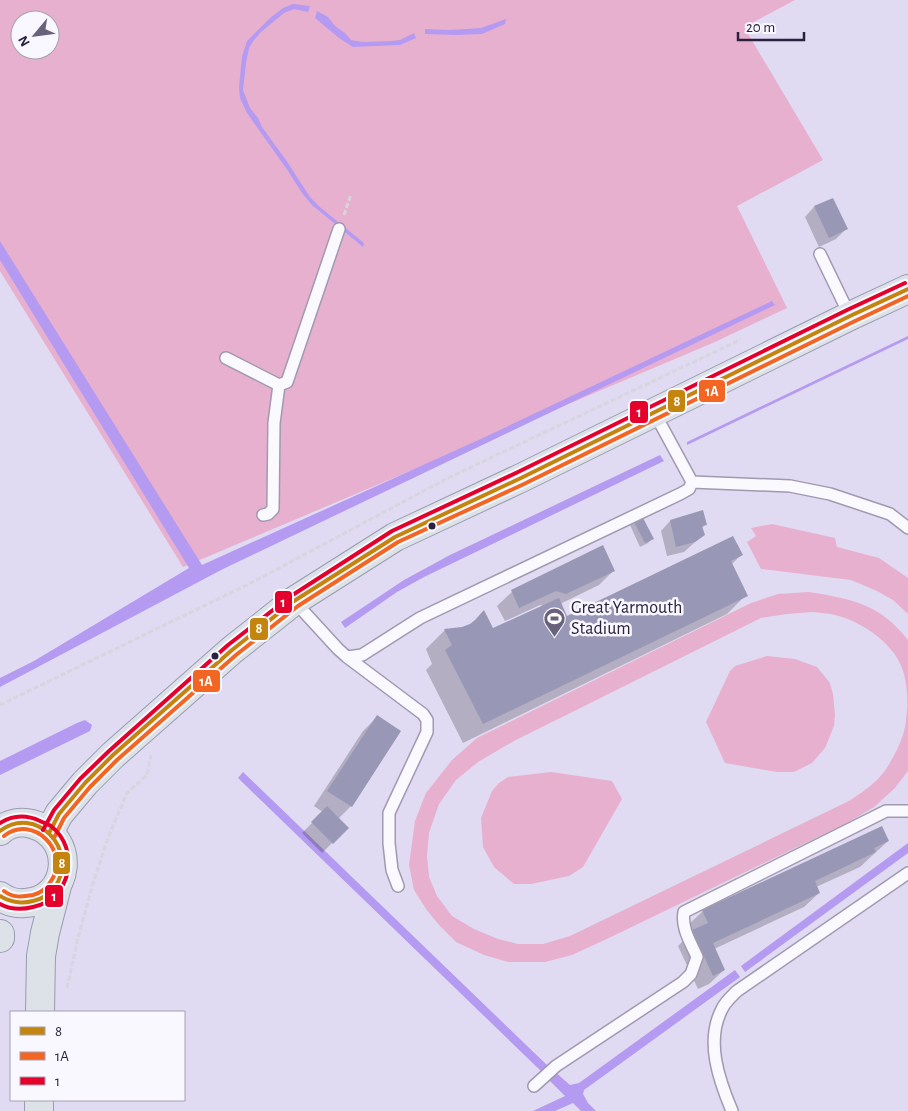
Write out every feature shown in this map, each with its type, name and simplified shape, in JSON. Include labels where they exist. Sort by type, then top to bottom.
[{"type":"main road","points":[[49,833],[59,814],[85,783],[113,755],[232,650],[294,601],[395,537],[521,478],[908,289]]},
{"type":"main road","points":[[0,831],[12,824],[26,823],[40,826],[58,843],[62,853],[64,866],[57,886],[41,956],[40,1011]]},
{"type":"main road","points":[[0,896],[7,901],[17,904],[33,903],[52,893],[57,886]]},
{"type":"lane","points":[[226,358],[279,385],[287,382],[340,225]]},
{"type":"lane","points":[[820,254],[850,316]]},
{"type":"lane","points":[[263,515],[268,514],[272,509],[274,423],[279,385]]},
{"type":"lane","points":[[654,412],[692,482]]},
{"type":"lane","points":[[692,482],[790,486],[830,494],[890,514],[908,528]]},
{"type":"lane","points":[[347,657],[362,655],[420,618],[680,494],[689,489],[692,482]]},
{"type":"lane","points":[[294,601],[338,649],[423,714],[427,720],[427,732],[389,813],[392,870],[398,886]]},
{"type":"lane","points":[[534,1086],[556,1066],[683,982],[691,974],[697,957],[685,930],[684,912],[886,811],[908,811]]},
{"type":"lane","points":[[732,1111],[722,1086],[715,1054],[715,1030],[722,1008],[737,991],[908,873]]},
{"type":"path","points":[[340,225],[351,194]]},
{"type":"path","points":[[65,995],[78,938],[97,871],[109,835],[127,793],[147,775],[158,715]]},
{"type":"shaded area","points":[[0,0],[795,0],[744,27],[823,160],[737,206],[787,308],[715,342],[183,567],[0,271]]},
{"type":"shaded area","points":[[293,4],[310,6],[308,12],[294,9],[284,13],[254,40],[249,48],[243,90],[250,108],[310,197],[364,243],[363,247],[312,205],[302,193],[247,113],[240,98],[239,87],[242,56],[247,41],[270,18],[283,8]]},
{"type":"shaded area","points":[[317,11],[328,17],[351,40],[363,42],[400,40],[414,33],[416,38],[400,45],[353,47],[315,18]]},
{"type":"shaded area","points":[[506,19],[505,24],[482,34],[425,34],[425,29],[481,28]]},
{"type":"shaded area","points":[[0,241],[202,565],[485,437],[772,301],[775,305],[223,569],[0,687],[0,678],[34,661],[189,568],[0,260]]},
{"type":"shaded area","points":[[908,336],[908,339],[687,445],[687,442]]},
{"type":"shaded area","points":[[660,455],[664,461],[424,577],[397,592],[345,628],[341,622],[404,580],[450,555]]},
{"type":"shaded area","points":[[772,524],[835,538],[837,547],[879,558],[908,578],[908,614],[893,600],[851,580],[761,569],[747,542],[756,536],[751,528]]},
{"type":"shaded area","points":[[809,592],[839,597],[864,605],[887,618],[908,640],[908,771],[895,788],[874,807],[847,823],[572,955],[545,962],[508,962],[484,955],[456,942],[426,909],[414,890],[409,865],[415,821],[426,793],[452,760],[477,738],[751,603],[778,594]],"holes":[[[812,612],[832,614],[846,618],[867,629],[886,644],[900,663],[904,674],[907,688],[907,712],[904,733],[891,762],[872,784],[849,801],[570,936],[543,944],[518,944],[498,939],[474,929],[452,916],[437,896],[429,877],[427,856],[429,833],[439,804],[456,780],[478,762],[514,741],[761,618]]]},
{"type":"shaded area","points":[[767,656],[795,659],[817,667],[830,683],[833,694],[834,726],[825,748],[812,763],[794,772],[777,772],[725,763],[706,722],[730,671],[735,666]]},
{"type":"shaded area","points":[[85,720],[92,725],[90,731],[0,775],[0,761]]},
{"type":"shaded area","points":[[243,772],[549,1067],[543,1073],[238,778]]},
{"type":"shaded area","points":[[551,772],[612,781],[622,799],[583,867],[569,876],[531,884],[514,884],[494,867],[483,847],[481,818],[492,791],[508,777]]},
{"type":"shaded area","points":[[908,843],[908,853],[745,972],[741,966]]},
{"type":"shaded area","points":[[735,970],[740,977],[584,1090],[583,1094],[588,1103],[596,1111],[581,1111],[573,1103],[555,1111],[533,1111],[565,1096],[547,1078],[554,1071],[570,1085],[579,1083]]},
{"type":"building","points":[[833,198],[848,229],[829,238],[814,206]]},
{"type":"building","points":[[703,510],[707,525],[702,526],[705,535],[695,542],[676,547],[670,520]]},
{"type":"building","points":[[642,516],[654,539],[645,543],[633,520]]},
{"type":"building","name":"Great Yarmouth Stadium","points":[[733,536],[743,555],[731,561],[748,596],[483,724],[445,650],[452,645],[444,629],[470,624],[484,610],[493,628],[559,598],[567,616]]},
{"type":"building","points":[[603,545],[615,571],[566,594],[556,591],[519,608],[511,590]]},
{"type":"building","points":[[377,715],[401,731],[352,807],[327,791]]},
{"type":"building","points":[[327,806],[349,828],[333,844],[311,822]]},
{"type":"building","points":[[882,826],[889,841],[874,848],[876,852],[815,881],[820,893],[713,943],[725,970],[713,976],[692,930],[708,923],[702,910]]},
{"type":"transit line","name":"1","points":[[43,830],[54,810],[80,779],[228,645],[291,596],[392,531],[518,472],[905,283]]},
{"type":"transit line","name":"8","points":[[49,833],[59,814],[85,783],[113,755],[232,650],[294,601],[395,537],[521,478],[908,289]]},
{"type":"transit line","name":"1A","points":[[55,836],[64,818],[90,787],[117,760],[236,655],[298,606],[398,542],[524,484],[908,296]]},
{"type":"transit line","name":"1","points":[[0,823],[10,818],[25,817],[50,825],[60,836],[69,860],[63,884],[56,894],[46,902],[20,909],[0,904]]},
{"type":"transit line","name":"8","points":[[0,831],[13,824],[27,823],[39,827],[50,835],[58,845],[62,858],[61,873],[55,887],[46,896],[20,903],[0,896]]},
{"type":"transit line","name":"1A","points":[[4,836],[15,830],[26,829],[37,832],[53,848],[56,870],[51,881],[41,892],[33,895],[14,896],[4,891]]},
{"type":"place","name":"Great Yarmouth Stadium","points":[[555,637]]}]
